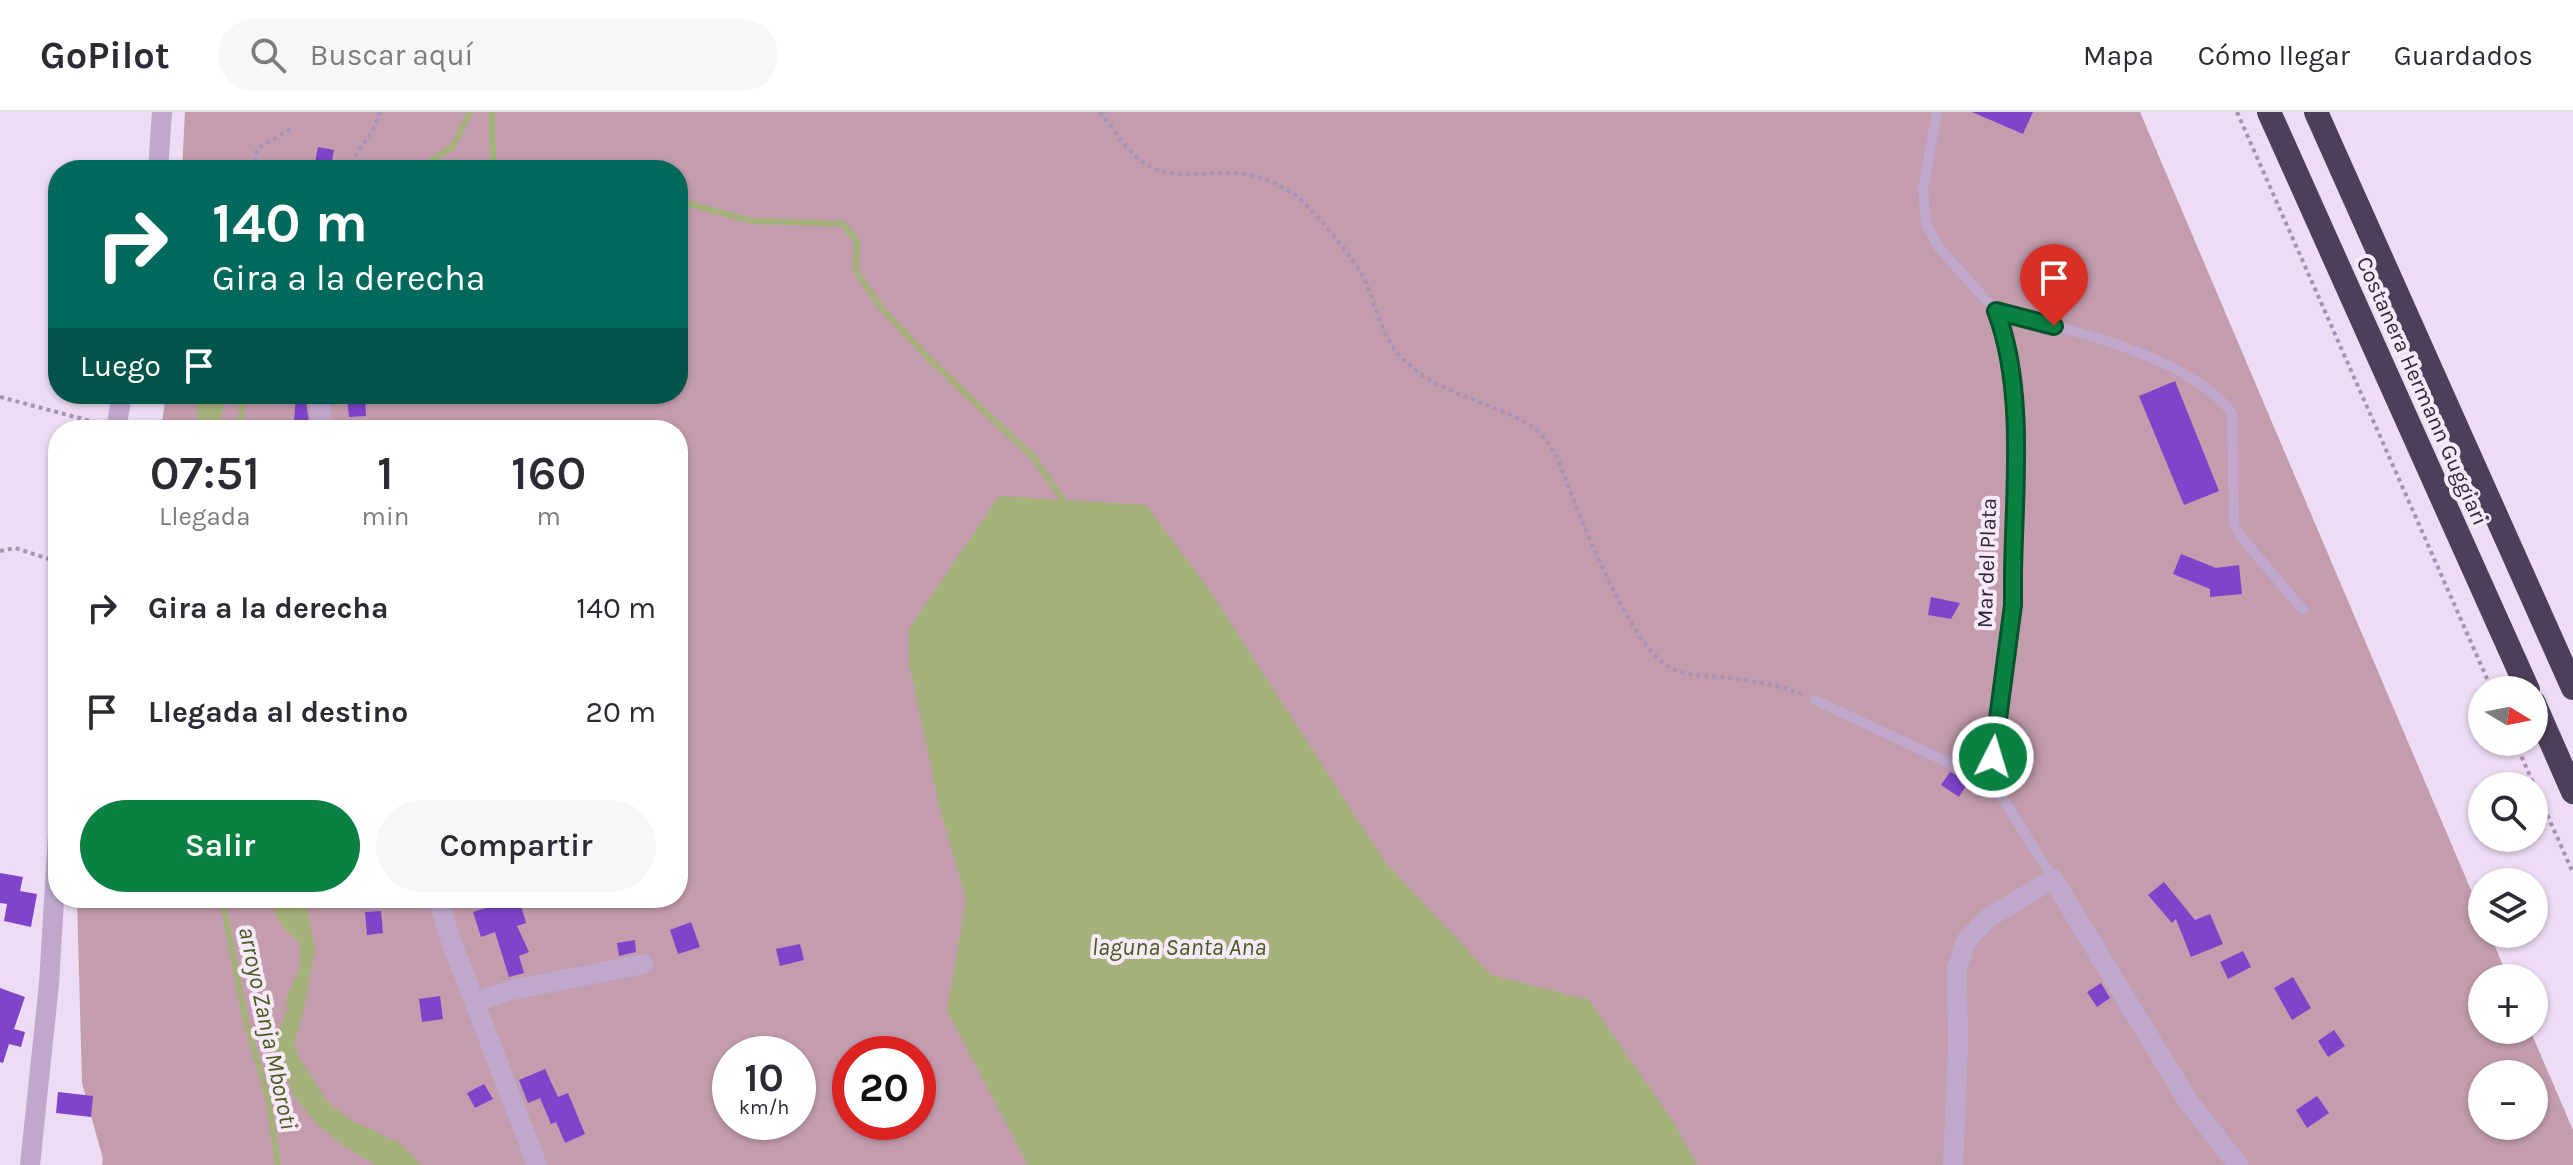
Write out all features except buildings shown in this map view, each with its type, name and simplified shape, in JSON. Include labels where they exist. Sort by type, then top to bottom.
[{"type":"highway","name":"Costanera Hermann Guggiari","points":[[2269,112],[2522,676]]},
{"type":"highway","name":"Costanera Hermann Guggiari","points":[[2316,112],[2573,688]]},
{"type":"highway","points":[[2548,735],[2573,792]]},
{"type":"street","points":[[159,160],[162,112]]},
{"type":"street","points":[[1953,1165],[1958,1048],[1957,969],[1966,941],[1988,918],[2053,879],[2188,1101],[2238,1165]]},
{"type":"street","points":[[30,1165],[54,908]]},
{"type":"street","points":[[442,908],[537,1165]]},
{"type":"street","points":[[475,1002],[512,990],[643,964]]},
{"type":"lane","name":"Mar del Plata","points":[[1937,112],[1923,189],[1926,224],[1939,248],[1996,311],[2006,338],[2015,415],[2013,605],[1994,736],[1994,784]]},
{"type":"lane","points":[[1996,311],[2121,345],[2176,370],[2222,399],[2232,413],[2234,524],[2303,610]]},
{"type":"lane","points":[[1815,700],[1994,784],[2053,879]]},
{"type":"path","points":[[353,160],[374,128],[380,112]]},
{"type":"path","points":[[1100,112],[1138,158],[1150,167],[1178,174],[1246,174],[1272,181],[1295,194],[1364,276],[1386,335],[1398,354],[1416,371],[1443,388],[1531,426],[1546,440],[1557,457],[1627,615],[1649,648],[1669,667],[1692,674],[1783,687],[1815,700]]},
{"type":"path","points":[[2237,112],[2486,676]]},
{"type":"path","points":[[255,160],[257,149],[291,129]]},
{"type":"path","points":[[0,397],[83,420]]},
{"type":"path","points":[[0,551],[15,548],[48,559]]},
{"type":"path","points":[[2521,756],[2573,873]]},
{"type":"shaded area","points":[[185,112],[2140,112],[2468,883],[2468,948],[2496,948],[2502,964],[2468,964],[2468,1044],[2536,1044],[2543,1060],[2468,1060],[2468,1140],[2548,1140],[2548,1072],[2573,1130],[2573,1165],[102,1165],[82,1083],[77,908],[688,908],[688,420],[162,420],[165,404],[688,404],[688,160],[183,160]]},
{"type":"water","points":[[197,404],[224,404],[220,420],[197,420]]},
{"type":"water","name":"laguna Santa Ana","points":[[999,496],[1146,505],[1208,588],[1385,862],[1491,975],[1589,1000],[1674,1123],[1697,1165],[1028,1165],[947,1011],[966,899],[939,806],[909,662],[909,629]]},
{"type":"water","points":[[274,908],[307,908],[315,949],[304,1010],[294,1043],[300,1059],[328,1102],[351,1120],[401,1144],[421,1165],[376,1165],[320,1127],[295,1098],[274,1051],[273,1041],[287,1011],[286,998],[300,967],[300,943],[281,924]]},
{"type":"waterway","name":"arroyo Zanja Mboroti","points":[[433,160],[453,146],[470,112]]},
{"type":"waterway","points":[[492,112],[493,160]]},
{"type":"waterway","points":[[688,204],[752,221],[843,224],[857,241],[856,271],[879,305],[926,356],[1033,457],[1066,504]]},
{"type":"waterway","name":"arroyo Zanja Mboroti","points":[[241,420],[242,404]]},
{"type":"waterway","name":"arroyo Zanja Mboroti","points":[[224,908],[245,1018],[268,1098],[278,1165]]},
{"type":"route","points":[[1993,757],[2013,605],[2015,399],[2006,338],[1996,311],[2054,326]]}]
